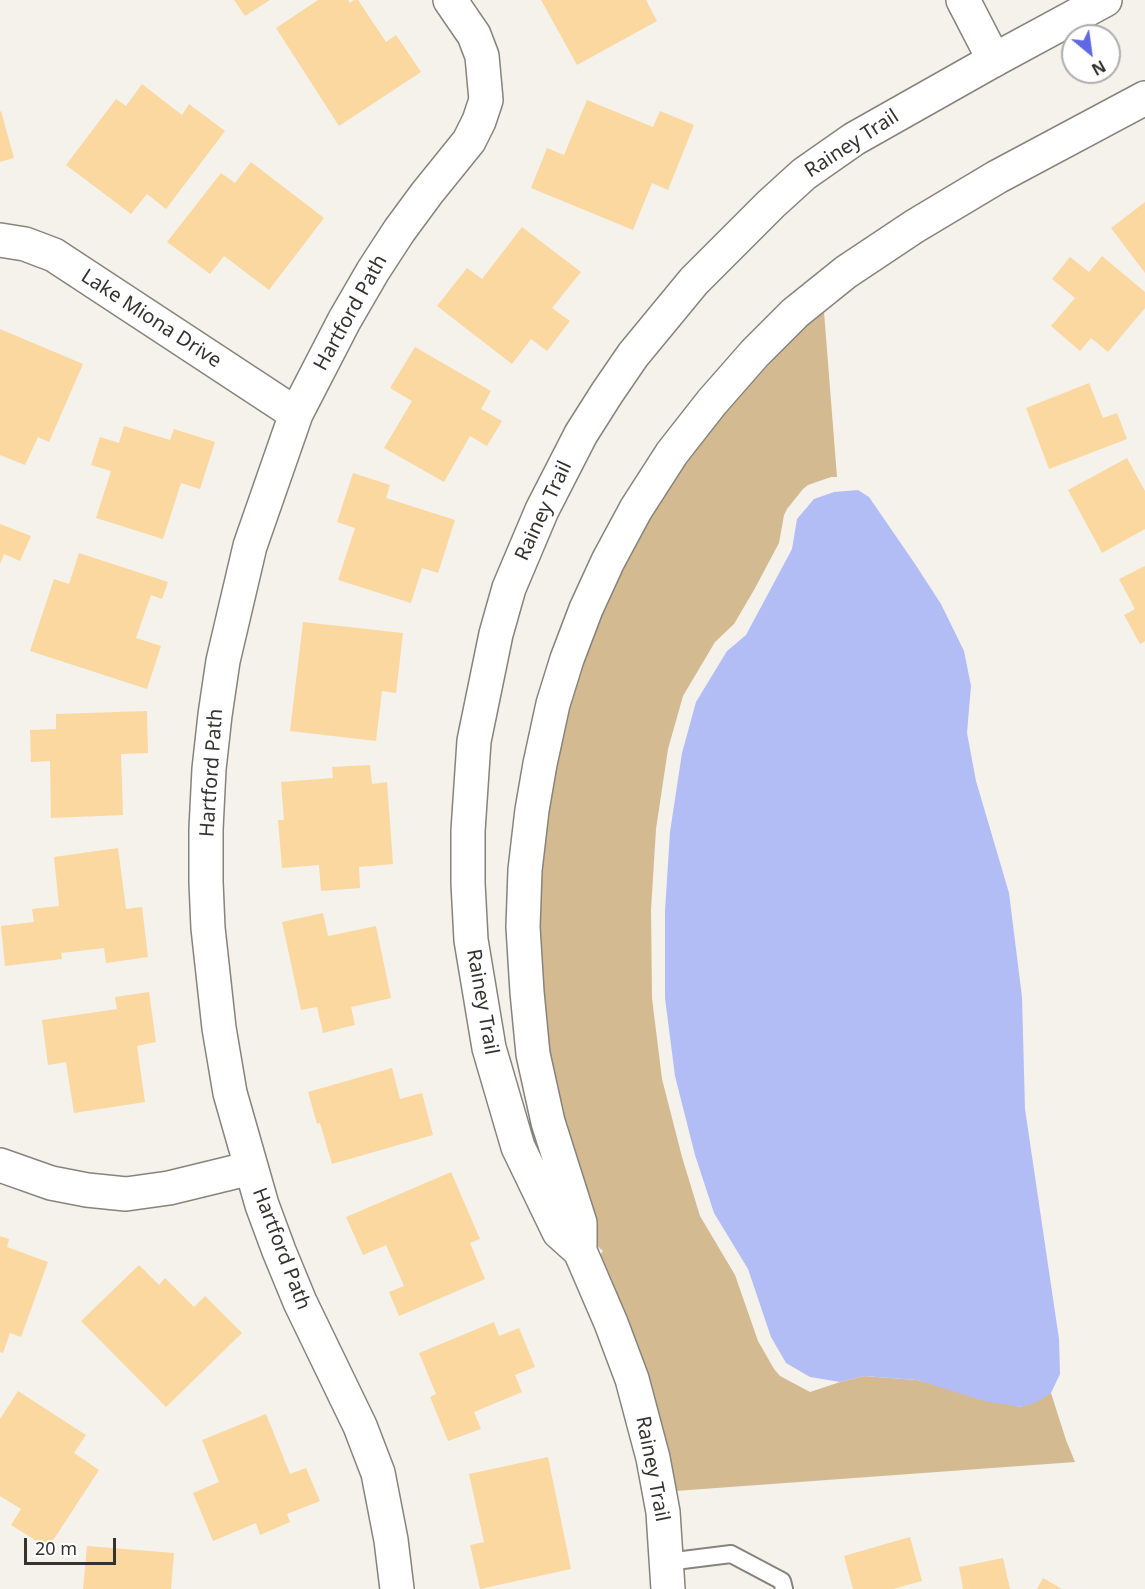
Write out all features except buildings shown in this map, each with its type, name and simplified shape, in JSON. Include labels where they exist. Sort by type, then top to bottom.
[{"type":"street","name":"Hartford Path","points":[[397,1589],[391,1539],[378,1473],[360,1426],[300,1302],[265,1214],[230,1093],[219,1028],[208,928],[206,830],[209,769],[223,661],[250,546],[296,414],[344,321],[373,271],[420,202],[469,141],[486,100],[482,57],[474,35],[450,0]]},
{"type":"street","points":[[963,0],[994,60]]},
{"type":"street","name":"Rainey Trail","points":[[580,1251],[559,1232],[518,1147],[489,1048],[471,940],[468,883],[468,831],[474,741],[496,634],[510,588],[542,510],[581,434],[633,355],[694,281],[804,174],[854,139],[1105,0]]},
{"type":"street","name":"Rainey Trail","points":[[668,1575],[663,1512],[653,1458],[632,1379],[580,1251],[580,1223],[548,1122],[533,1054],[523,927],[525,870],[536,787],[553,704],[567,659],[608,561],[636,509],[672,453],[755,353],[795,313],[846,272],[915,226],[998,177],[1145,98]]},
{"type":"street","name":"Lake Miona Drive","points":[[0,240],[25,244],[54,255],[296,414]]},
{"type":"street","points":[[0,1165],[51,1182],[87,1190],[126,1194],[170,1188],[251,1168]]},
{"type":"lane","points":[[668,1575],[732,1554],[782,1581],[784,1589]]},
{"type":"shaded area","points":[[824,312],[837,477],[808,485],[787,509],[779,543],[754,590],[734,624],[715,642],[683,696],[668,749],[656,829],[651,910],[652,998],[662,1079],[700,1216],[735,1275],[758,1341],[780,1376],[810,1392],[864,1376],[917,1380],[1020,1407],[1051,1393],[1075,1462],[675,1491],[599,1256],[603,1251],[596,1245],[563,1119],[549,1053],[539,928],[541,874],[548,814],[555,769],[583,666],[601,617],[650,519],[685,465],[724,414],[806,326]]},
{"type":"water","points":[[858,490],[869,497],[915,564],[941,604],[964,651],[971,686],[967,733],[976,781],[1009,893],[1022,997],[1025,1109],[1059,1339],[1060,1374],[1051,1393],[1035,1403],[1020,1407],[984,1401],[917,1380],[864,1376],[840,1382],[810,1377],[786,1363],[771,1337],[748,1269],[714,1213],[695,1155],[675,1076],[665,998],[665,911],[670,832],[682,753],[696,702],[727,651],[746,635],[792,549],[797,519],[814,499],[834,492]]}]
